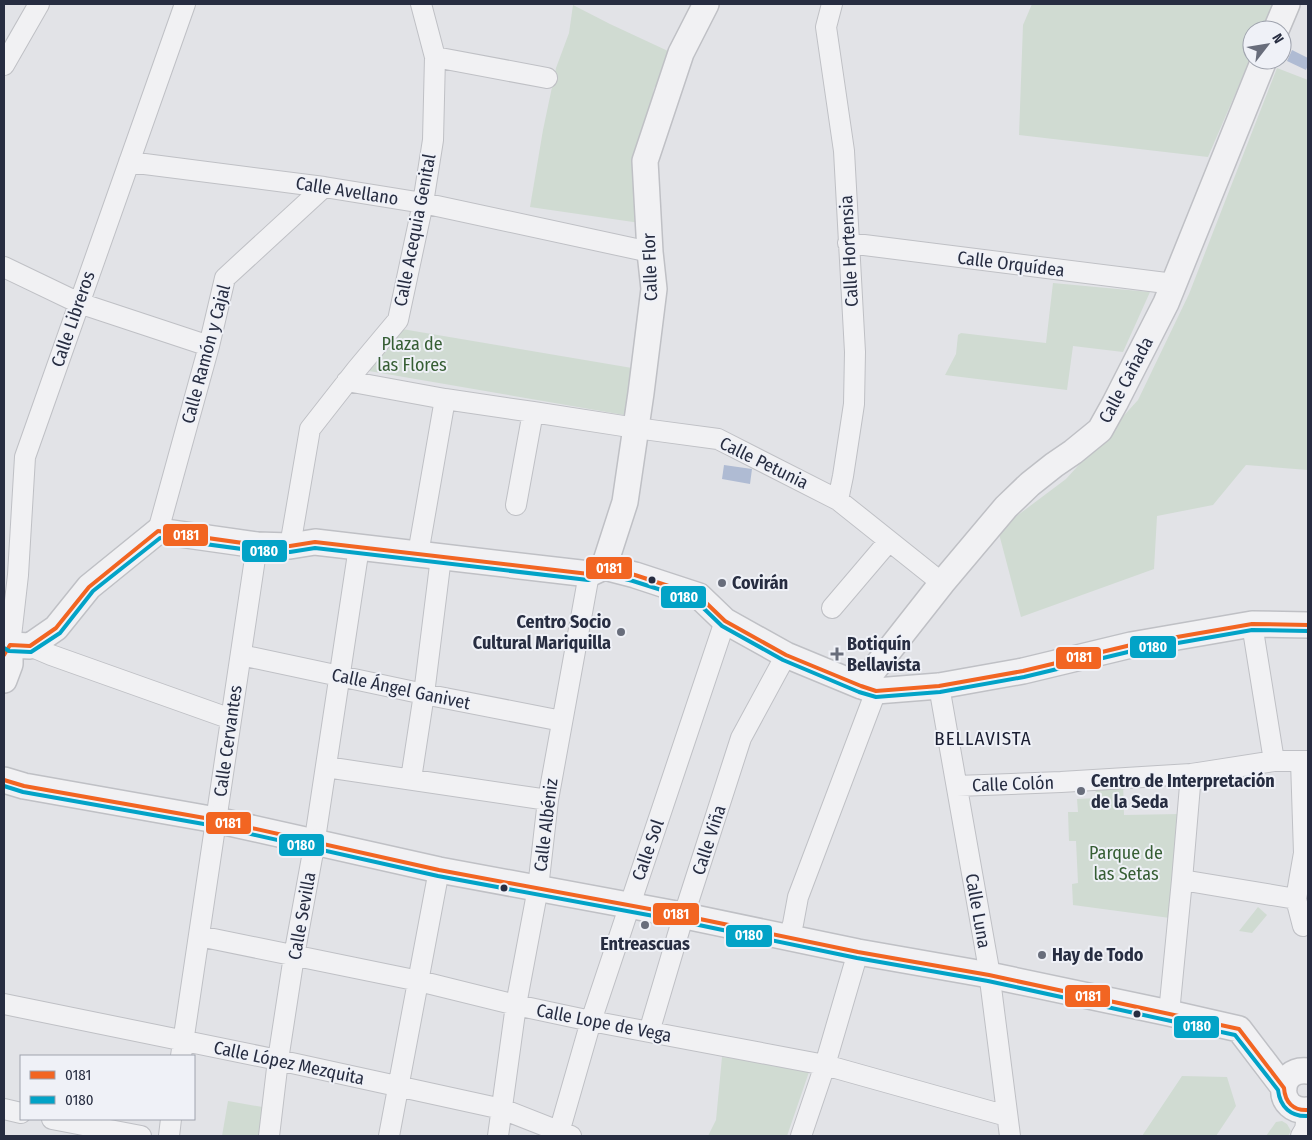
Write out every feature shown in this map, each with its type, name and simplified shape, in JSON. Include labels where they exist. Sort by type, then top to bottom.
[{"type":"street","points":[[7,53],[39,4]]},
{"type":"street","name":"Calle Libreros","points":[[4,680],[10,664],[10,646],[18,575],[25,457],[185,4]]},
{"type":"street","name":"Calle Acequia Genital","points":[[290,546],[310,429],[398,320],[423,203],[432,140],[435,57],[420,4]]},
{"type":"street","name":"Calle Flor","points":[[596,571],[625,502],[654,289],[650,252],[646,161],[681,53],[706,4]]},
{"type":"street","name":"Calle Hortensia","points":[[832,4],[826,27],[844,151],[856,352],[854,404],[838,500]]},
{"type":"street","points":[[1280,20],[1287,4]]},
{"type":"street","points":[[435,57],[547,78]]},
{"type":"street","name":"Calle Cañada","points":[[869,689],[942,583],[1006,507],[1030,484],[1100,430],[1166,303],[1260,70]]},
{"type":"street","name":"Calle Avellano","points":[[129,162],[324,187],[423,203],[650,252]]},
{"type":"street","name":"Calle Ramón y Cajal","points":[[158,530],[209,346],[225,278],[324,187]]},
{"type":"street","name":"Calle Orquídea","points":[[848,243],[1174,284]]},
{"type":"street","points":[[4,267],[79,303],[209,346]]},
{"type":"street","name":"Calle Petunia","points":[[347,381],[445,399],[718,439],[838,500],[942,583]]},
{"type":"street","points":[[412,779],[424,694],[430,555],[445,399]]},
{"type":"street","points":[[516,505],[533,412]]},
{"type":"street","points":[[10,646],[56,628],[89,587],[158,530],[258,545],[290,546],[315,542],[635,575],[699,596],[725,621],[786,655],[869,689],[939,686],[1023,671],[1137,644],[1252,624],[1308,625]]},
{"type":"street","points":[[832,608],[889,541]]},
{"type":"street","name":"Calle Cervantes","points":[[182,1049],[258,545]]},
{"type":"street","name":"Calle Sevilla","points":[[269,1136],[278,1060],[314,843],[359,547]]},
{"type":"street","name":"Calle Albéniz","points":[[498,1136],[516,1005],[538,888],[548,800],[562,721],[596,571]]},
{"type":"street","name":"Calle Sol","points":[[562,1135],[591,1021],[725,621]]},
{"type":"street","points":[[1252,624],[1274,761]]},
{"type":"street","points":[[10,646],[51,655],[231,719]]},
{"type":"street","name":"Calle Ángel Ganivet","points":[[241,655],[562,721]]},
{"type":"street","name":"Calle Viña","points":[[650,1032],[684,916],[741,738],[786,655]]},
{"type":"street","name":"Calle Luna","points":[[939,686],[988,964],[1010,1136]]},
{"type":"street","points":[[788,938],[798,897],[869,689]]},
{"type":"street","name":"Calle Colón","points":[[957,786],[1191,774],[1274,761],[1305,761]]},
{"type":"street","points":[[1305,761],[1304,853],[1296,899],[1305,924]]},
{"type":"street","points":[[326,766],[548,800]]},
{"type":"street","points":[[1169,1013],[1191,774]]},
{"type":"street","points":[[4,780],[24,786],[216,820],[439,870],[630,905],[858,952],[988,975],[1238,1029],[1284,1088]]},
{"type":"street","points":[[389,1136],[439,870]]},
{"type":"street","points":[[1182,880],[1296,899]]},
{"type":"street","name":"Calle Lope de Vega","points":[[199,936],[419,981],[591,1021],[825,1065],[1008,1116]]},
{"type":"street","points":[[801,1136],[825,1065],[858,952]]},
{"type":"street","name":"Calle López Mezquita","points":[[4,1004],[182,1049],[278,1060],[502,1109],[562,1135]]},
{"type":"street","points":[[1301,1136],[1305,1129],[1308,1110],[1299,1110],[1292,1107],[1285,1098],[1284,1088],[1285,1082],[1294,1073],[1308,1071]]},
{"type":"street","points":[[4,1109],[20,1113]]},
{"type":"street","points":[[57,1120],[141,1136]]},
{"type":"street","points":[[169,1136],[171,1120]]},
{"type":"green space","points":[[1032,4],[1274,4],[1267,20],[1242,20],[1242,70],[1246,70],[1208,157],[1019,135],[1023,25]]},
{"type":"green space","points":[[573,5],[668,51],[659,83],[654,88],[637,197],[640,223],[530,207],[556,68],[569,33]]},
{"type":"green space","points":[[1276,70],[1282,70],[1308,80],[1308,470],[1246,465],[1213,505],[1157,516],[1154,569],[1021,617],[998,530],[1066,479],[1138,400],[1189,294]]},
{"type":"green space","points":[[1053,283],[1150,292],[1123,352],[1073,346],[1067,390],[945,375],[956,354],[958,335],[961,333],[1046,343]]},
{"type":"green space","name":"Plaza de las Flores","points":[[402,329],[638,369],[630,416],[369,371],[368,368]]},
{"type":"green space","name":"Parque de las Setas","points":[[1123,780],[1124,815],[1180,814],[1170,918],[1073,905],[1072,884],[1078,883],[1076,841],[1069,841],[1068,812],[1078,812],[1077,799],[1096,798],[1095,782]]},
{"type":"green space","points":[[1258,907],[1267,915],[1252,933],[1239,931]]},
{"type":"green space","points":[[722,1057],[810,1069],[787,1136],[708,1136],[716,1120]]},
{"type":"green space","points":[[1182,1076],[1227,1077],[1236,1106],[1216,1136],[1142,1136]]},
{"type":"green space","points":[[228,1101],[268,1108],[263,1136],[222,1136]]},
{"type":"green space","points":[[1282,1121],[1287,1124],[1291,1131],[1288,1136],[1266,1136],[1276,1122]]},
{"type":"water","points":[[1292,50],[1308,58],[1306,70],[1292,63]]},
{"type":"water","points":[[724,465],[752,469],[750,484],[722,479]]},
{"type":"transit line","name":"0181","points":[[4,655],[10,645],[30,646],[56,628],[89,587],[158,531],[257,545],[290,546],[315,542],[589,574],[604,567],[699,596],[725,621],[786,655],[876,691],[939,686],[1023,671],[1131,645],[1252,624],[1308,625]]},
{"type":"transit line","name":"0180","points":[[4,648],[9,651],[31,652],[60,633],[93,591],[160,538],[257,551],[290,552],[315,548],[588,580],[605,574],[696,601],[722,626],[783,660],[859,692],[876,697],[940,692],[1024,677],[1132,651],[1252,630],[1308,631]]},
{"type":"transit line","name":"0181","points":[[4,780],[24,786],[216,820],[439,870],[671,913],[858,952],[989,975],[1239,1029],[1284,1088],[1286,1097],[1291,1105],[1298,1109],[1308,1110]]},
{"type":"transit line","name":"0180","points":[[4,786],[23,792],[215,826],[438,876],[670,919],[857,958],[988,981],[1235,1035],[1278,1090],[1281,1101],[1287,1110],[1296,1115],[1308,1116]]},
{"type":"place","name":"Covirán","points":[[722,583]]},
{"type":"place","name":"Centro Socio Cultural Mariquilla","points":[[621,632]]},
{"type":"place","name":"Botiquín Bellavista","points":[[837,654]]},
{"type":"place","name":"Centro de Interpretación de la Seda","points":[[1081,791]]},
{"type":"place","name":"Entreascuas","points":[[645,925]]},
{"type":"place","name":"Hay de Todo","points":[[1042,955]]},
{"type":"district","name":"BELLAVISTA","points":[[983,738]]}]
